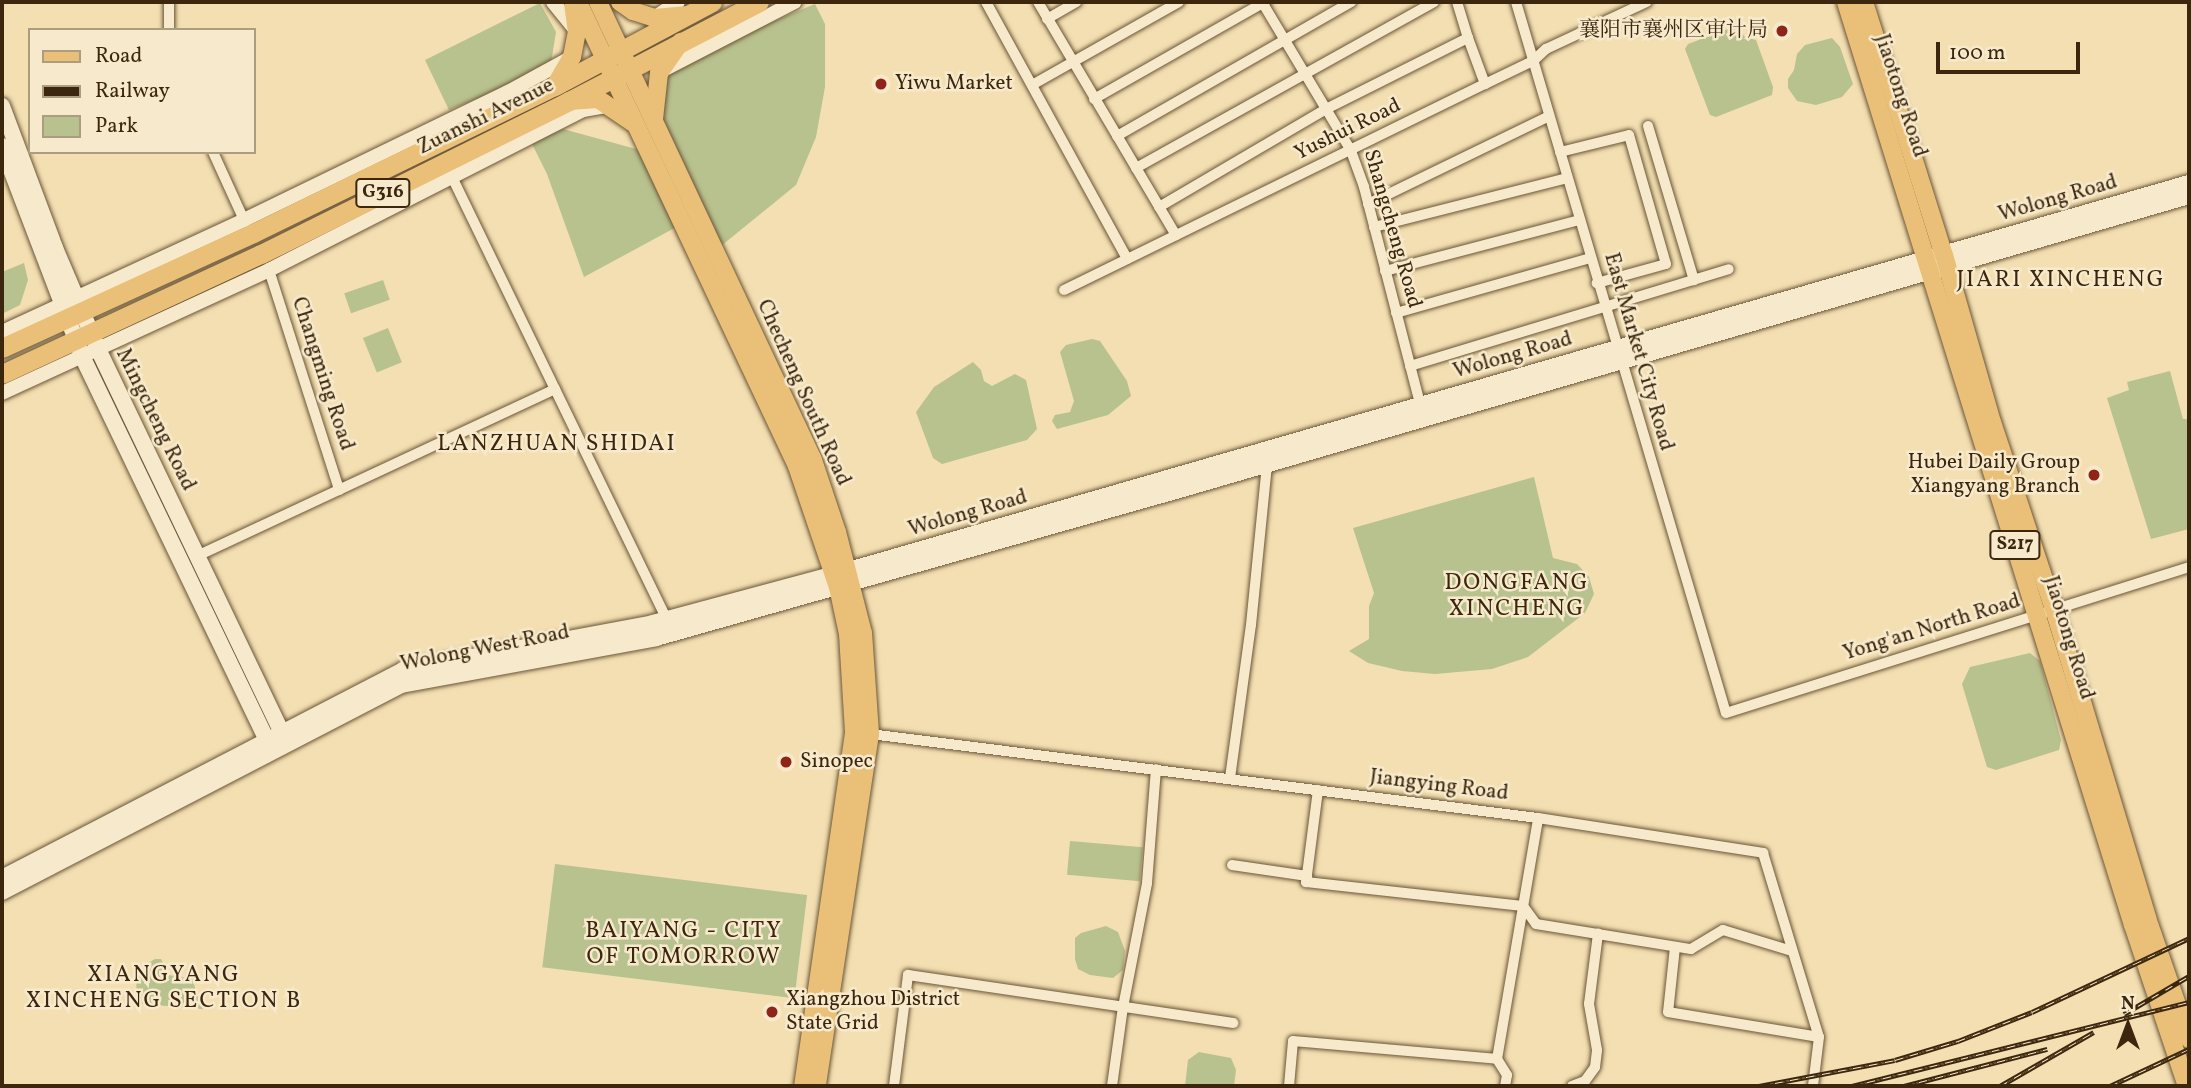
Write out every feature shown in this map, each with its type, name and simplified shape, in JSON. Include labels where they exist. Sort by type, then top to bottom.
[{"type":"highway","name":"Zuanshi Avenue","points":[[2,348],[71,308],[440,142],[555,86],[683,8],[712,2]]},
{"type":"highway","name":"Zuanshi Avenue","points":[[2,374],[87,344],[265,262],[759,2]]},
{"type":"main road","points":[[555,86],[572,57],[577,32],[572,2]]},
{"type":"main road","points":[[578,2],[621,73]]},
{"type":"main road","points":[[598,2],[611,54]]},
{"type":"main road","name":"Jiaotong Road","points":[[1846,2],[1938,263]]},
{"type":"main road","name":"Jiaotong Road","points":[[1864,2],[1938,263],[2045,612],[2183,1081]]},
{"type":"main road","points":[[627,5],[654,18],[683,8]]},
{"type":"main road","points":[[654,125],[659,72],[681,42]]},
{"type":"main road","name":"Checheng South Road","points":[[621,73],[633,122],[797,466],[863,633],[870,734],[817,1086]]},
{"type":"main road","name":"Checheng South Road","points":[[621,73],[654,125],[813,460],[843,579],[854,733],[803,1086]]},
{"type":"main road","points":[[569,101],[598,99],[633,122]]},
{"type":"main road","name":"Mingcheng Road","points":[[2,106],[71,308]]},
{"type":"main road","name":"Mingcheng Road","points":[[2,146],[87,344],[277,742]]},
{"type":"main road","name":"Wolong Road","points":[[1938,263],[2189,183]]},
{"type":"main road","name":"Wolong Road","points":[[843,579],[1267,465],[1618,356],[1938,263],[2189,196]]},
{"type":"main road","name":"Mingcheng Road","points":[[87,344],[197,556],[277,742]]},
{"type":"main road","name":"Wolong Road","points":[[843,579],[1420,404],[1618,356]]},
{"type":"main road","name":"Wolong West Road","points":[[2,892],[403,670],[667,620],[843,579]]},
{"type":"main road","name":"Wolong West Road","points":[[2,878],[277,742],[401,685],[656,638],[843,579]]},
{"type":"main road","name":"Jiaotong Road","points":[[2045,612],[2189,1039]]},
{"type":"street","points":[[169,2],[169,28]]},
{"type":"street","points":[[553,2],[577,32]]},
{"type":"street","points":[[659,72],[795,2]]},
{"type":"street","points":[[986,2],[1127,258]]},
{"type":"street","points":[[1038,2],[1176,235]]},
{"type":"street","points":[[1047,19],[1077,2]]},
{"type":"street","points":[[1032,85],[1179,2]]},
{"type":"street","points":[[1094,99],[1263,2]]},
{"type":"street","name":"Shangcheng Road","points":[[1263,2],[1351,150],[1368,204],[1420,404]]},
{"type":"street","points":[[1116,136],[1350,2]]},
{"type":"street","points":[[1136,168],[1434,2]]},
{"type":"street","points":[[1457,2],[1485,84]]},
{"type":"street","name":"East Market City Road","points":[[1516,2],[1618,356],[1726,713]]},
{"type":"street","name":"Yushui Road","points":[[1064,290],[1533,61],[1546,49],[1647,2]]},
{"type":"street","points":[[1159,207],[1326,109],[1468,38]]},
{"type":"street","points":[[214,154],[249,227],[372,158],[572,57]]},
{"type":"street","points":[[265,262],[452,177],[583,110],[597,105],[611,106]]},
{"type":"street","points":[[1368,204],[1549,116]]},
{"type":"street","points":[[1648,126],[1694,280]]},
{"type":"street","points":[[1560,152],[1629,135],[1666,264],[1597,283]]},
{"type":"street","points":[[372,158],[440,142]]},
{"type":"street","points":[[452,177],[667,620]]},
{"type":"street","points":[[1374,227],[1567,178]]},
{"type":"street","points":[[1385,271],[1579,220]]},
{"type":"street","points":[[1396,313],[1590,258]]},
{"type":"street","name":"Changming Road","points":[[265,262],[339,490]]},
{"type":"street","points":[[1410,366],[1729,270]]},
{"type":"street","points":[[2,332],[71,308]]},
{"type":"street","points":[[2,393],[87,344]]},
{"type":"street","points":[[197,556],[555,389]]},
{"type":"street","points":[[1230,778],[1251,625],[1267,465]]},
{"type":"street","name":"Yong'an North Road","points":[[1726,713],[2189,567]]},
{"type":"street","name":"Jiangying Road","points":[[870,734],[1538,818],[1763,853],[1819,1037],[1813,1086]]},
{"type":"street","points":[[1112,1086],[1123,1007],[1147,883],[1156,769]]},
{"type":"street","points":[[1318,790],[1306,882],[1523,906],[1536,924],[1675,947],[1691,949],[1723,930],[1792,951]]},
{"type":"street","points":[[1505,1086],[1507,1075],[1497,1059],[1538,818]]},
{"type":"street","points":[[1232,865],[1307,876]]},
{"type":"street","points":[[1572,1086],[1585,1082],[1595,1068],[1597,1050],[1589,1004],[1598,934]]},
{"type":"street","points":[[1675,947],[1668,1012],[1819,1037]]},
{"type":"street","points":[[894,1086],[908,975],[1233,1023]]},
{"type":"street","points":[[1289,1086],[1293,1041],[1497,1059]]},
{"type":"green space","points":[[540,3],[556,32],[550,69],[449,110],[425,60]]},
{"type":"green space","points":[[815,4],[825,24],[825,87],[816,137],[796,185],[721,246],[655,102],[655,91],[680,60]]},
{"type":"green space","points":[[1736,26],[1745,37],[1756,40],[1773,87],[1772,95],[1716,117],[1710,115],[1685,49],[1688,44]]},
{"type":"green space","points":[[1832,38],[1840,47],[1853,84],[1842,97],[1816,105],[1797,101],[1788,88],[1788,79],[1794,70],[1797,54],[1805,45]]},
{"type":"green space","points":[[552,126],[647,152],[682,224],[584,277],[547,174],[529,138]]},
{"type":"green space","points":[[24,263],[28,280],[20,305],[2,314],[2,272]]},
{"type":"green space","points":[[383,280],[390,300],[351,313],[344,293]]},
{"type":"green space","points":[[388,328],[402,362],[377,372],[363,338]]},
{"type":"green space","points":[[1092,339],[1100,341],[1127,381],[1131,396],[1108,415],[1057,429],[1052,421],[1055,415],[1070,412],[1074,401],[1060,352],[1066,345]]},
{"type":"green space","points":[[973,362],[981,370],[984,381],[992,386],[1015,374],[1026,380],[1037,429],[1027,440],[942,464],[933,458],[916,412],[934,387]]},
{"type":"green space","points":[[2170,371],[2183,419],[2189,419],[2189,529],[2151,539],[2107,398],[2129,390],[2127,382]]},
{"type":"green space","points":[[1534,477],[1553,558],[1577,564],[1589,577],[1594,594],[1585,613],[1528,657],[1492,669],[1435,674],[1402,671],[1368,663],[1349,651],[1369,639],[1369,606],[1374,593],[1353,528]]},
{"type":"green space","points":[[2030,653],[2040,661],[2061,740],[2059,750],[1996,770],[1987,767],[1962,684],[1970,667]]},
{"type":"green space","points":[[1070,841],[1143,847],[1140,881],[1067,875]]},
{"type":"green space","points":[[555,864],[807,895],[794,998],[542,967]]},
{"type":"green space","points":[[1106,926],[1118,932],[1125,951],[1123,970],[1113,978],[1090,975],[1078,969],[1075,959],[1075,938],[1081,933]]},
{"type":"green space","points":[[155,959],[161,959],[169,975],[192,979],[203,1009],[142,1004],[137,999],[136,978],[141,967]]},
{"type":"green space","points":[[1199,1052],[1231,1058],[1236,1070],[1234,1086],[1185,1086],[1188,1060]]},
{"type":"railway","points":[[1759,1086],[1895,1060],[1958,1041],[2032,1012],[2189,938]]},
{"type":"railway","points":[[2124,1014],[2189,976]]},
{"type":"railway","points":[[1852,1086],[2189,1002]]},
{"type":"railway","points":[[2000,1086],[2094,1032]]},
{"type":"railway","points":[[1904,1086],[2047,1049]]},
{"type":"railway","points":[[2110,1086],[2189,1049]]},
{"type":"place","name":"襄阳市襄州区审计局","points":[[1782,31]]},
{"type":"place","name":"Yiwu Market","points":[[881,84]]},
{"type":"place","name":"Hubei Daily Group Xiangyang Branch","points":[[2094,475]]},
{"type":"place","name":"Sinopec","points":[[786,762]]},
{"type":"place","name":"Xiangzhou District State Grid","points":[[772,1012]]},
{"type":"district","name":"JIARI XINCHENG","points":[[2061,280]]},
{"type":"district","name":"LANZHUAN SHIDAI","points":[[557,444]]},
{"type":"district","name":"DONGFANG XINCHENG","points":[[1517,596]]},
{"type":"district","name":"BAIYANG - CITY OF TOMORROW","points":[[684,944]]},
{"type":"district","name":"XIANGYANG XINCHENG SECTION B","points":[[164,988]]}]
